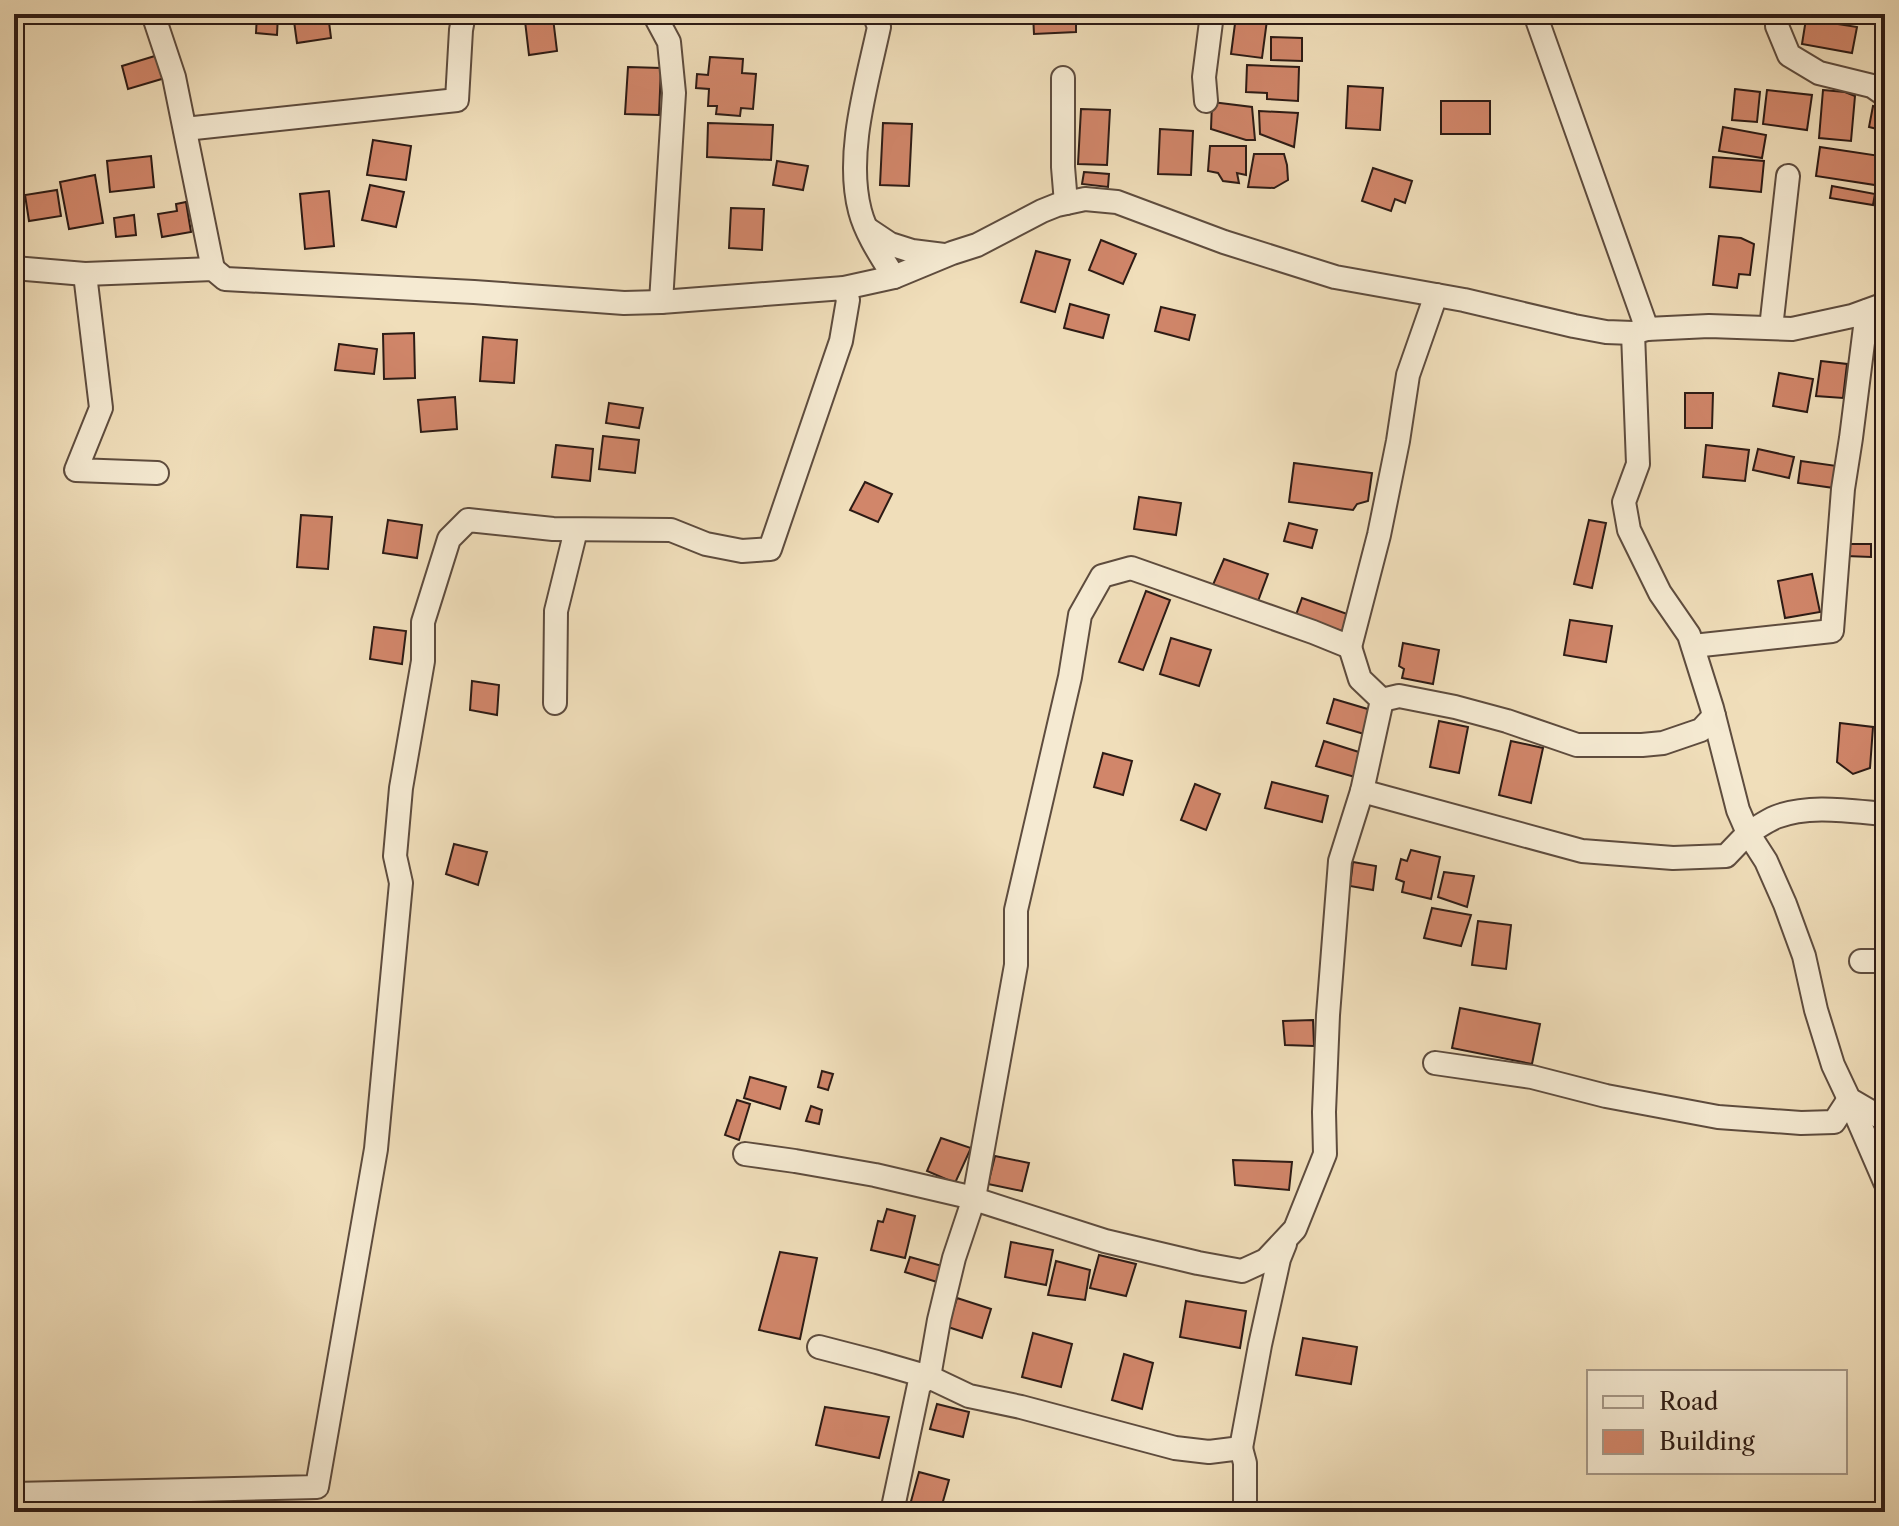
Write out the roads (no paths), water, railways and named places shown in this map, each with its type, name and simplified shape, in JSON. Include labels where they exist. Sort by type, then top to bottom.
[{"type":"street","points":[[153,14],[174,77],[213,269],[225,279],[588,301],[661,302],[844,288],[894,277],[977,245],[1042,211],[1085,199],[1117,202],[1224,242],[1335,277],[1436,295],[1606,332],[1709,326],[1792,329],[1852,316],[1876,307]]},
{"type":"street","points":[[185,129],[457,100],[464,14]]},
{"type":"street","points":[[654,14],[669,42],[674,93],[661,302]]},
{"type":"street","points":[[874,14],[879,27],[854,160],[860,211],[873,242],[894,277]]},
{"type":"street","points":[[1206,101],[1204,77],[1212,14]]},
{"type":"street","points":[[1535,14],[1640,331],[1638,464],[1624,502],[1629,530],[1660,593],[1689,635],[1738,810],[1785,904],[1804,956],[1833,1065],[1885,1182]]},
{"type":"street","points":[[1778,14],[1777,26],[1789,55],[1819,73],[1872,86],[1885,95]]},
{"type":"street","points":[[1063,78],[1066,203]]},
{"type":"street","points":[[1771,328],[1788,176]]},
{"type":"street","points":[[868,229],[890,244],[946,256]]},
{"type":"street","points":[[14,268],[85,274],[213,269]]},
{"type":"street","points":[[85,274],[101,408],[76,470],[157,473]]},
{"type":"street","points":[[14,1494],[317,1487],[376,1149],[401,883],[395,856],[396,842],[401,788],[423,661],[423,622],[449,539],[468,520],[553,529],[671,530],[706,544],[742,551],[770,549],[841,341],[848,300],[844,288]]},
{"type":"street","points":[[1382,700],[1360,679],[1350,647],[1379,535],[1408,375],[1436,295]]},
{"type":"street","points":[[1693,646],[1832,631],[1843,489],[1876,307]]},
{"type":"street","points":[[555,703],[556,611],[576,530]]},
{"type":"street","points":[[892,1512],[919,1385],[929,1377],[954,1258],[974,1198],[1016,965],[1016,910],[1070,677],[1080,615],[1102,576],[1131,568],[1350,647]]},
{"type":"street","points":[[1382,700],[1399,696],[1455,707],[1577,745],[1663,743],[1701,730],[1714,716]]},
{"type":"street","points":[[745,1154],[875,1175],[974,1198],[1105,1241],[1198,1263],[1242,1271],[1266,1260],[1295,1229],[1325,1154],[1328,1015],[1340,861],[1362,791],[1382,700]]},
{"type":"street","points":[[1362,791],[1582,851],[1673,858],[1726,856],[1748,833],[1774,817],[1800,810],[1885,814]]},
{"type":"street","points":[[1861,961],[1885,961]]},
{"type":"street","points":[[1435,1063],[1532,1077],[1606,1096],[1718,1117],[1801,1123],[1834,1122],[1849,1099]]},
{"type":"street","points":[[1849,1099],[1885,1120]]},
{"type":"street","points":[[1245,1512],[1245,1463],[1241,1448],[1279,1259],[1289,1236]]},
{"type":"street","points":[[819,1347],[929,1377],[969,1396],[1175,1448],[1209,1452],[1241,1448]]}]
